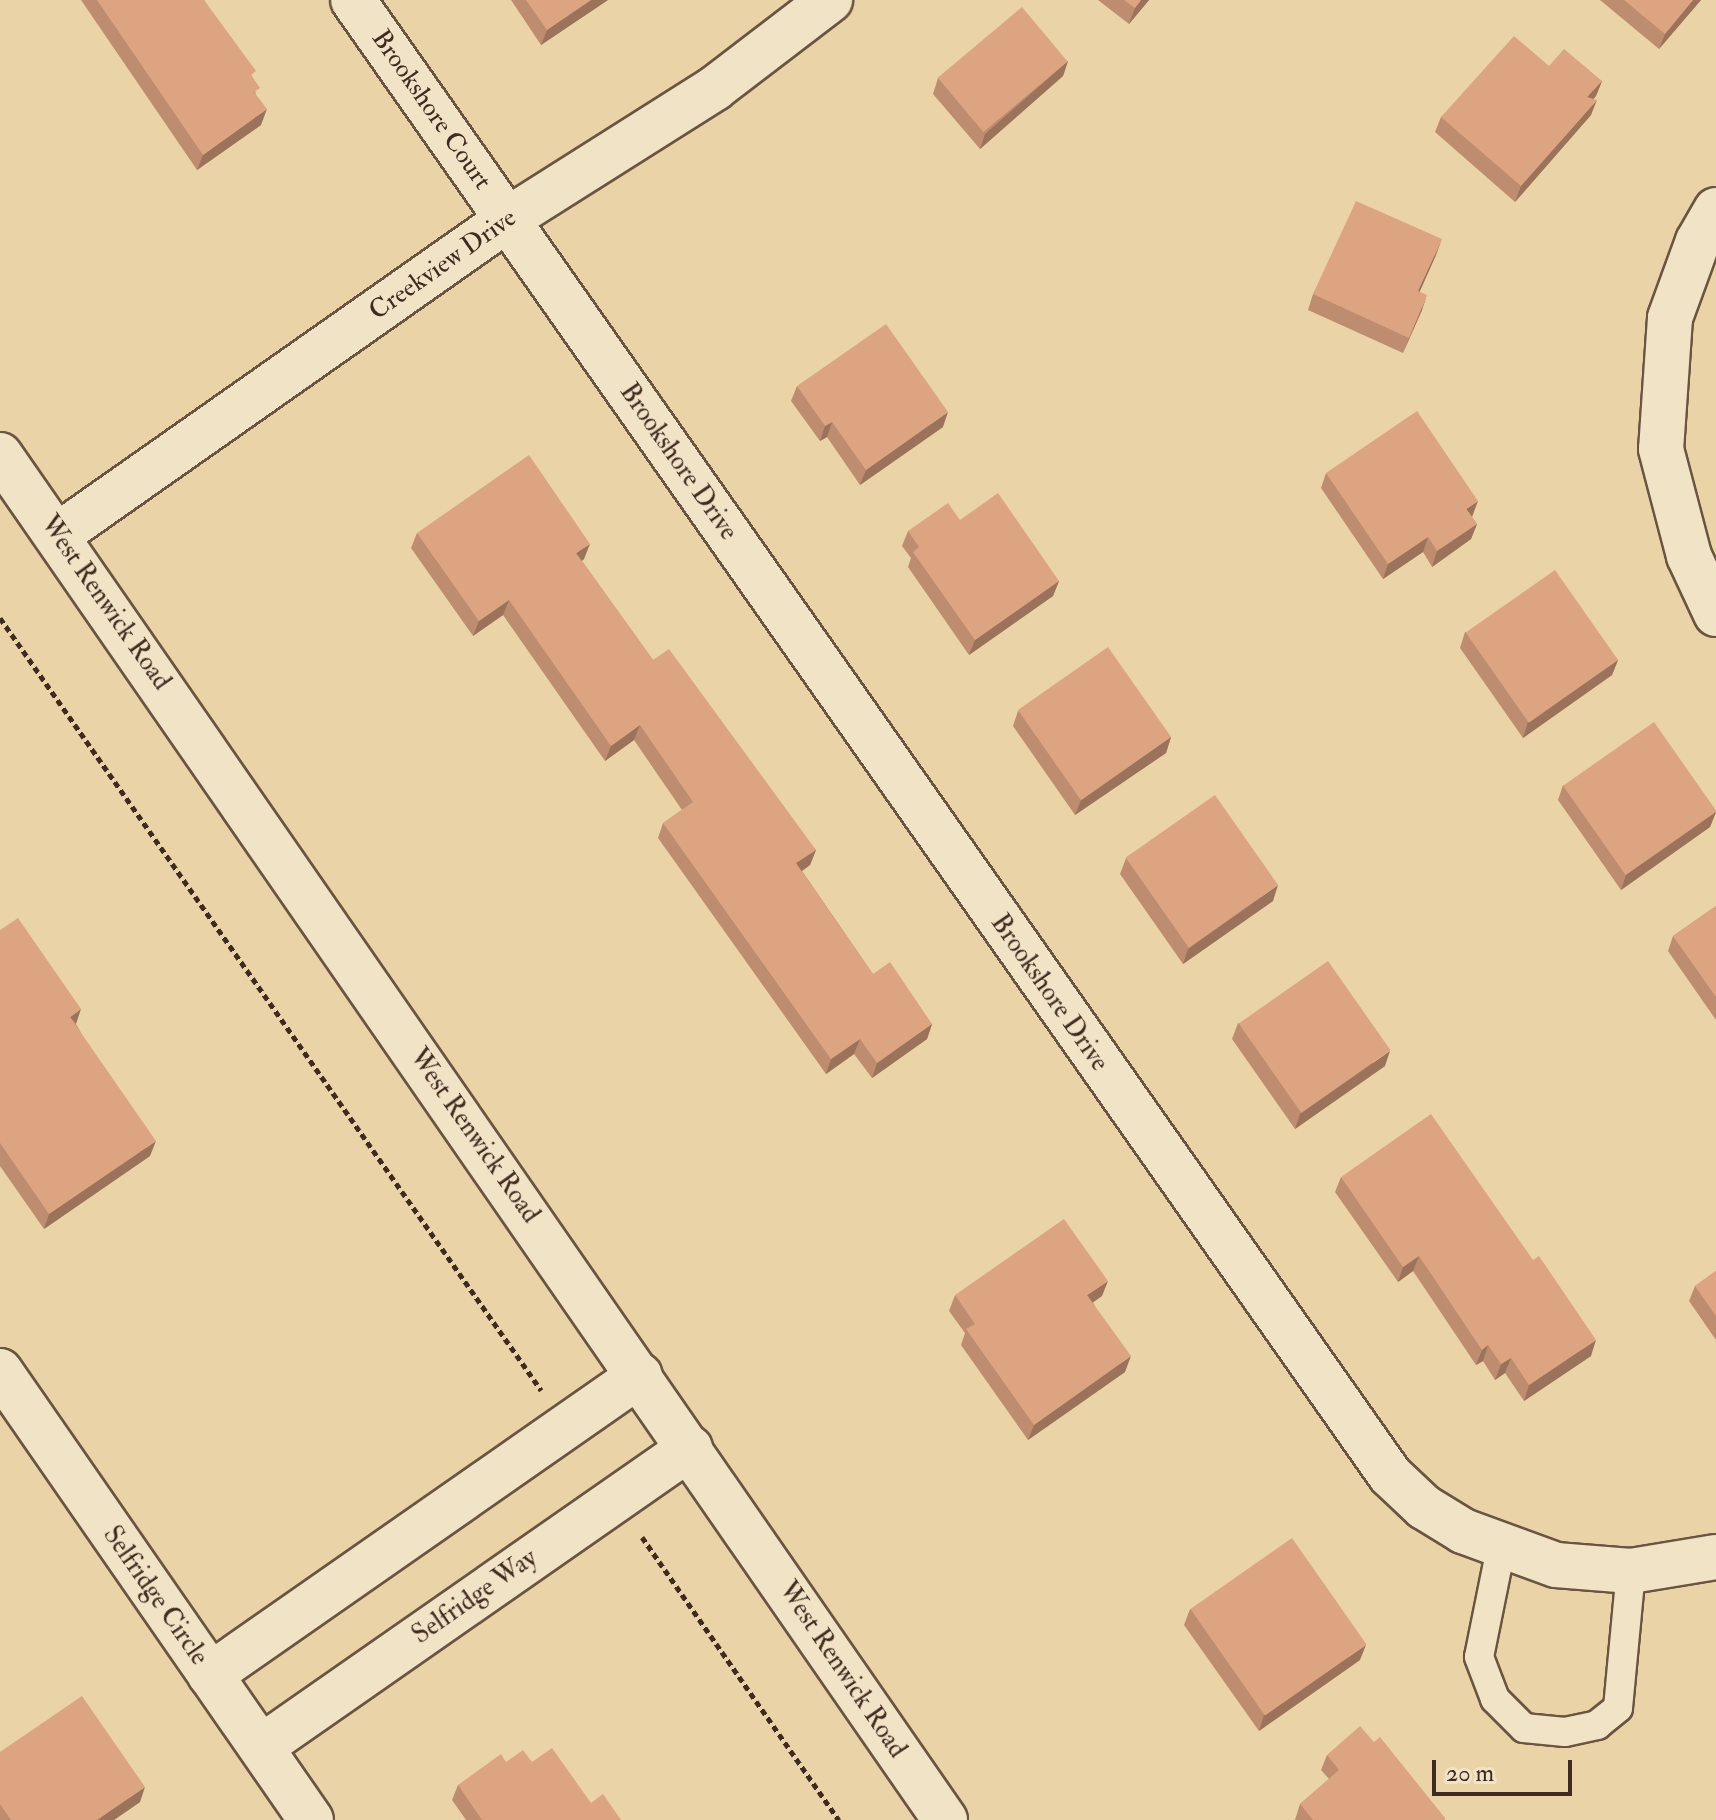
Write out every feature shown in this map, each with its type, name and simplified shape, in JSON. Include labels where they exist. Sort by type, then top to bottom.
[{"type":"street","name":"Brookshore Court","points":[[353,0],[508,219]]},
{"type":"street","name":"Creekview Drive","points":[[58,535],[508,219],[715,88],[830,0]]},
{"type":"street","points":[[1716,210],[1698,241],[1670,318],[1661,449],[1689,556],[1716,614]]},
{"type":"street","name":"Brookshore Drive","points":[[508,219],[1359,1437],[1424,1507],[1501,1548],[1556,1565],[1631,1571],[1716,1557]]},
{"type":"street","name":"West Renwick Road","points":[[0,455],[640,1375],[945,1820]]},
{"type":"street","name":"Selfridge Circle","points":[[0,1371],[311,1820]]},
{"type":"street","points":[[210,1675],[640,1375]]},
{"type":"street","name":"Selfridge Way","points":[[261,1747],[690,1448]]},
{"type":"lane","points":[[1501,1548],[1479,1657],[1495,1699],[1524,1728],[1565,1732],[1597,1725],[1618,1708],[1631,1571]]},
{"type":"path","points":[[0,618],[566,1426]]},
{"type":"path","points":[[615,1499],[839,1820]]},
{"type":"building","points":[[97,0],[204,0],[256,71],[251,75],[260,88],[254,92],[267,109],[203,155]]},
{"type":"building","points":[[526,0],[591,0],[547,30]]},
{"type":"building","points":[[1124,0],[1141,0],[1135,8]]},
{"type":"building","points":[[1624,0],[1693,0],[1665,34]]},
{"type":"building","points":[[1022,7],[1068,61],[983,132],[938,78]]},
{"type":"building","points":[[1514,36],[1549,66],[1564,49],[1602,81],[1587,97],[1597,100],[1521,186],[1441,117]]},
{"type":"building","points":[[1356,201],[1442,239],[1418,291],[1427,295],[1409,338],[1313,294]]},
{"type":"building","points":[[886,324],[948,412],[866,470],[832,422],[825,426],[797,386]]},
{"type":"building","points":[[1417,411],[1478,501],[1466,509],[1477,524],[1437,551],[1428,537],[1388,564],[1326,473]]},
{"type":"building","points":[[529,455],[590,544],[576,553],[653,660],[669,649],[816,850],[796,863],[873,974],[890,962],[932,1024],[877,1063],[860,1039],[831,1059],[663,823],[693,802],[640,725],[611,746],[509,600],[479,621],[417,533]]},
{"type":"building","points":[[998,493],[1059,581],[975,640],[913,552],[919,547],[908,531],[948,503],[960,520]]},
{"type":"building","points":[[1555,570],[1618,660],[1529,723],[1466,633]]},
{"type":"building","points":[[1108,647],[1171,737],[1081,800],[1018,710]]},
{"type":"building","points":[[1654,722],[1716,812],[1626,875],[1563,786]]},
{"type":"building","points":[[1215,795],[1278,885],[1189,948],[1126,858]]},
{"type":"building","points":[[1716,906],[1716,997],[1673,936]]},
{"type":"building","points":[[18,918],[81,1009],[70,1017],[156,1141],[49,1214],[0,1143],[0,930]]},
{"type":"building","points":[[1328,961],[1391,1050],[1301,1113],[1239,1024]]},
{"type":"building","points":[[1431,1114],[1533,1260],[1539,1256],[1596,1340],[1529,1385],[1511,1358],[1501,1364],[1488,1345],[1482,1350],[1419,1256],[1403,1267],[1341,1177]]},
{"type":"building","points":[[1064,1219],[1108,1281],[1087,1295],[1131,1356],[1034,1425],[966,1329],[975,1324],[955,1295]]},
{"type":"building","points":[[1716,1271],[1716,1316],[1695,1286]]},
{"type":"building","points":[[1292,1538],[1367,1644],[1265,1716],[1190,1609]]},
{"type":"building","points":[[82,1696],[145,1787],[97,1820],[11,1820],[0,1804],[0,1752]]},
{"type":"building","points":[[1360,1726],[1374,1742],[1380,1737],[1445,1818],[1443,1820],[1313,1820],[1300,1804],[1339,1770],[1327,1755]]},
{"type":"building","points":[[552,1748],[591,1803],[603,1794],[621,1820],[482,1820],[458,1785],[501,1754],[506,1762],[523,1750],[532,1762]]}]
